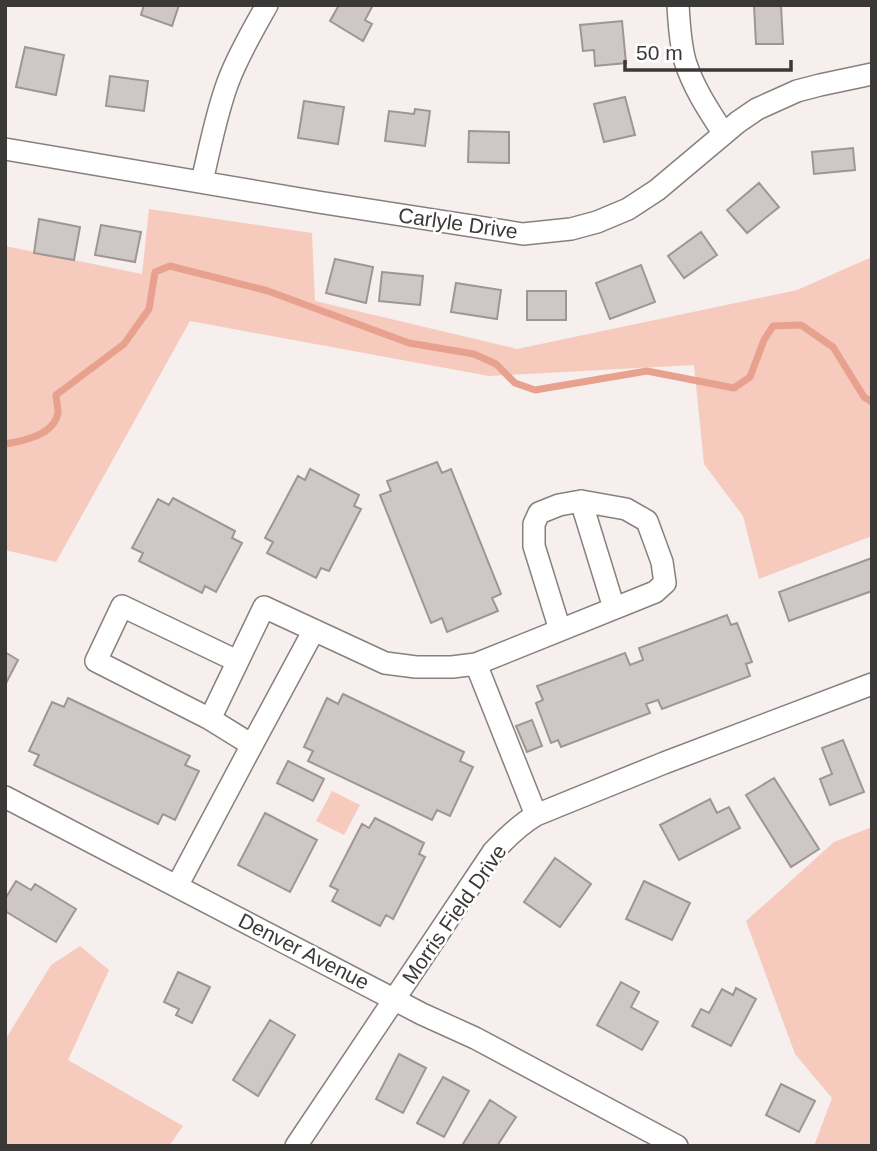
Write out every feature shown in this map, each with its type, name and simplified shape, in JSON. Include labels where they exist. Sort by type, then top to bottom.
[{"type":"street","points":[[202,181],[228,82],[267,5]]},
{"type":"street","points":[[678,5],[685,59],[692,79],[724,134]]},
{"type":"street","name":"Carlyle Drive","points":[[5,149],[318,202],[523,234],[535,233],[571,229],[628,209],[657,191],[757,109],[797,91],[872,74]]},
{"type":"street","points":[[581,501],[614,608]]},
{"type":"street","points":[[210,719],[264,607],[385,663],[416,667],[476,664],[654,592],[665,583],[662,562],[647,521],[626,509],[581,501],[559,505],[540,513],[534,524],[534,546],[560,630]]},
{"type":"street","points":[[237,661],[122,606],[96,661],[210,719],[252,745]]},
{"type":"street","points":[[177,886],[314,630]]},
{"type":"street","points":[[476,664],[536,816]]},
{"type":"street","name":"Morris Field Drive","points":[[296,1146],[493,852],[525,822],[664,763],[872,684]]},
{"type":"street","name":"Denver Avenue","points":[[5,797],[422,1014],[474,1038],[677,1146]]},
{"type":"shaded area","points":[[149,209],[312,233],[315,301],[517,349],[797,290],[872,257],[872,536],[759,579],[743,516],[704,464],[694,365],[489,376],[190,321],[56,562],[5,550],[5,246],[142,274]]},
{"type":"shaded area","points":[[332,791],[360,805],[344,835],[316,821]]},
{"type":"shaded area","points":[[872,827],[872,1146],[814,1146],[832,1098],[795,1054],[746,921],[834,842]]},
{"type":"shaded area","points":[[80,946],[109,970],[68,1060],[183,1126],[169,1146],[5,1146],[5,1040],[51,965]]},
{"type":"building","points":[[144,5],[179,5],[172,26],[141,15]]},
{"type":"building","points":[[339,5],[373,5],[365,20],[372,24],[363,41],[330,21]]},
{"type":"building","points":[[754,5],[781,5],[783,44],[756,44]]},
{"type":"building","points":[[622,21],[626,63],[595,66],[594,50],[583,51],[580,25]]},
{"type":"building","points":[[25,47],[64,55],[56,95],[16,87]]},
{"type":"building","points":[[110,76],[148,81],[144,111],[106,106]]},
{"type":"building","points":[[625,97],[635,135],[604,142],[594,104]]},
{"type":"building","points":[[304,101],[344,107],[338,144],[298,138]]},
{"type":"building","points":[[415,109],[430,111],[425,146],[385,141],[389,111],[414,114]]},
{"type":"building","points":[[469,131],[509,132],[509,163],[468,162]]},
{"type":"building","points":[[853,148],[855,170],[814,174],[812,152]]},
{"type":"building","points":[[759,183],[779,207],[747,233],[727,210]]},
{"type":"building","points":[[39,219],[80,227],[74,260],[34,253]]},
{"type":"building","points":[[101,225],[141,232],[135,262],[95,255]]},
{"type":"building","points":[[701,232],[717,255],[684,278],[668,256]]},
{"type":"building","points":[[335,259],[373,267],[366,303],[326,293]]},
{"type":"building","points":[[641,265],[655,302],[610,319],[596,283]]},
{"type":"building","points":[[382,272],[423,276],[420,305],[379,301]]},
{"type":"building","points":[[456,283],[501,290],[497,319],[451,312]]},
{"type":"building","points":[[527,291],[566,291],[566,320],[527,320]]},
{"type":"building","points":[[437,462],[442,473],[451,469],[501,594],[492,598],[498,611],[447,632],[442,618],[431,623],[380,495],[391,491],[387,481]]},
{"type":"building","points":[[310,469],[359,495],[354,506],[361,509],[329,571],[321,568],[316,578],[267,553],[273,542],[265,538],[298,476],[305,480]]},
{"type":"building","points":[[173,498],[235,531],[232,538],[242,543],[216,592],[205,586],[202,593],[139,561],[143,553],[132,548],[158,499],[169,505]]},
{"type":"building","points":[[872,558],[872,591],[789,621],[779,592]]},
{"type":"building","points":[[727,615],[731,625],[737,623],[752,662],[746,664],[750,676],[662,709],[658,700],[646,704],[650,713],[561,747],[558,740],[551,743],[536,703],[543,700],[537,686],[625,653],[630,665],[643,660],[639,648]]},
{"type":"building","points":[[5,652],[18,660],[5,685]]},
{"type":"building","points":[[343,694],[464,752],[460,761],[473,767],[450,816],[437,810],[432,820],[308,761],[313,751],[304,747],[327,698],[338,704]]},
{"type":"building","points":[[68,698],[190,756],[185,765],[199,771],[175,820],[163,814],[158,824],[34,765],[39,755],[29,751],[52,702],[64,707]]},
{"type":"building","points":[[532,720],[542,746],[527,752],[516,726]]},
{"type":"building","points":[[843,740],[864,792],[830,805],[820,779],[832,774],[822,748]]},
{"type":"building","points":[[288,761],[324,779],[313,801],[277,783]]},
{"type":"building","points":[[774,778],[819,849],[791,867],[746,795]]},
{"type":"building","points":[[710,799],[717,813],[729,807],[740,828],[679,860],[660,825]]},
{"type":"building","points":[[265,813],[317,840],[290,892],[238,865]]},
{"type":"building","points":[[375,818],[424,843],[419,854],[425,857],[393,919],[386,915],[380,926],[332,901],[338,890],[330,886],[362,824],[369,828]]},
{"type":"building","points":[[555,858],[591,884],[560,927],[524,902]]},
{"type":"building","points":[[16,881],[31,890],[35,884],[76,909],[56,942],[5,911],[5,899]]},
{"type":"building","points":[[644,881],[690,903],[672,940],[626,919]]},
{"type":"building","points":[[178,972],[210,987],[192,1023],[176,1015],[179,1009],[164,1002]]},
{"type":"building","points":[[621,982],[639,992],[631,1007],[658,1022],[642,1050],[597,1025]]},
{"type":"building","points":[[736,988],[756,999],[731,1046],[692,1026],[701,1009],[709,1013],[722,989],[733,995]]},
{"type":"building","points":[[270,1020],[295,1035],[258,1096],[233,1080]]},
{"type":"building","points":[[399,1054],[426,1068],[403,1113],[376,1099]]},
{"type":"building","points":[[443,1077],[469,1091],[444,1137],[417,1123]]},
{"type":"building","points":[[781,1084],[815,1101],[799,1132],[766,1115]]},
{"type":"building","points":[[490,1100],[516,1117],[497,1146],[466,1146],[463,1144]]},
{"type":"waterway","points":[[5,444],[37,436],[51,426],[58,412],[56,395],[124,344],[149,309],[155,272],[170,266],[268,291],[409,343],[474,354],[496,364],[515,383],[535,390],[647,371],[734,388],[750,377],[764,340],[773,326],[801,325],[833,347],[864,397],[872,402]]}]
